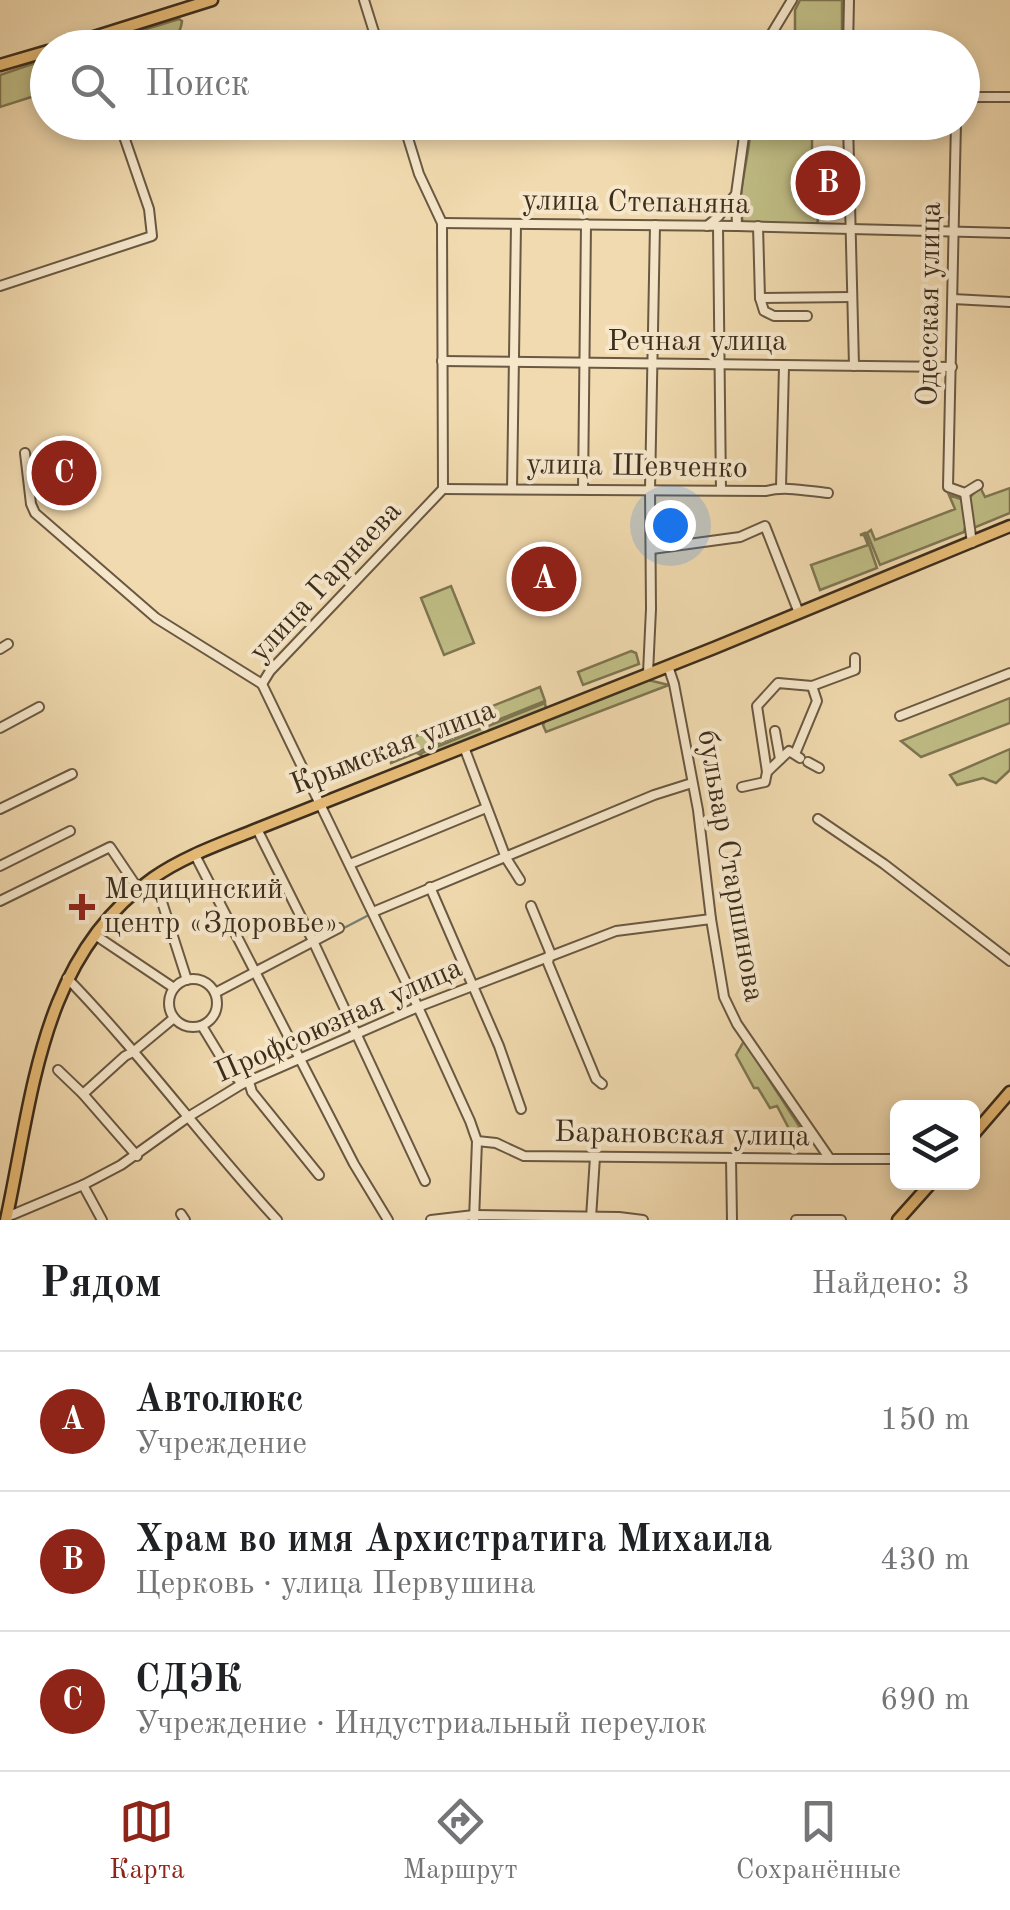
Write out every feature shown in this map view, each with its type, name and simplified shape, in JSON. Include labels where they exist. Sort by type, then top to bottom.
[{"type":"main road","points":[[127,30],[212,0]]},
{"type":"main road","points":[[0,66],[30,57]]},
{"type":"main road","name":"Крымская улица","points":[[7,1218],[44,1044],[67,978],[94,934],[154,877],[257,829],[1010,526]]},
{"type":"main road","points":[[980,1127],[1010,1092]]},
{"type":"main road","points":[[898,1220],[925,1190]]},
{"type":"street","points":[[364,0],[373,30]]},
{"type":"street","points":[[774,30],[792,0]]},
{"type":"street","points":[[848,30],[849,0]]},
{"type":"street","points":[[980,97],[1010,97]]},
{"type":"street","points":[[0,286],[152,236],[150,209],[125,140]]},
{"type":"street","name":"улица Гарнаева","points":[[409,140],[442,224],[444,488],[262,684],[470,1120],[477,1141],[474,1217]]},
{"type":"street","points":[[737,226],[736,194],[744,140]]},
{"type":"street","points":[[848,140],[854,366]]},
{"type":"street","name":"Одесская улица","points":[[956,140],[948,487],[965,493]]},
{"type":"street","points":[[707,226],[736,194]]},
{"type":"street","name":"улица Степаняна","points":[[442,224],[758,226],[1010,233]]},
{"type":"street","points":[[512,489],[516,224]]},
{"type":"street","points":[[583,488],[586,224]]},
{"type":"street","points":[[648,674],[655,225]]},
{"type":"street","points":[[718,226],[720,490]]},
{"type":"street","points":[[758,226],[760,298],[764,311],[774,316],[808,316]]},
{"type":"street","points":[[760,298],[852,298]]},
{"type":"street","points":[[954,299],[1010,302]]},
{"type":"street","name":"Речная улица","points":[[442,361],[952,367]]},
{"type":"street","points":[[781,487],[784,366]]},
{"type":"street","points":[[25,453],[30,504],[35,513],[156,618],[262,684]]},
{"type":"street","points":[[972,543],[965,493],[978,486]]},
{"type":"street","name":"улица Шевченко","points":[[444,488],[766,491],[781,487],[828,493]]},
{"type":"street","points":[[652,549],[740,537],[765,526],[800,613]]},
{"type":"street","points":[[742,787],[766,782],[757,706],[778,683],[812,686],[855,670],[855,658]]},
{"type":"street","name":"бульвар Старшинова","points":[[668,666],[698,810],[710,919],[724,997],[737,1024],[830,1159]]},
{"type":"street","points":[[900,716],[1010,672]]},
{"type":"street","points":[[801,758],[817,701],[812,686]]},
{"type":"street","points":[[0,728],[39,707]]},
{"type":"street","points":[[774,730],[780,759]]},
{"type":"street","points":[[464,748],[506,858],[520,880]]},
{"type":"street","points":[[767,772],[790,750],[819,768]]},
{"type":"street","points":[[0,810],[72,774]]},
{"type":"street","points":[[372,912],[692,782]]},
{"type":"street","points":[[350,864],[486,808]]},
{"type":"street","points":[[818,819],[884,864],[1010,961]]},
{"type":"street","points":[[257,829],[425,1181]]},
{"type":"street","points":[[0,866],[70,831]]},
{"type":"street","points":[[0,901],[110,847],[138,890]]},
{"type":"street","points":[[195,855],[354,1164],[388,1220]]},
{"type":"street","points":[[154,877],[187,980]]},
{"type":"street","points":[[430,888],[499,1046],[521,1109]]},
{"type":"street","points":[[530,906],[550,952],[548,963],[569,1016],[596,1079],[602,1084]]},
{"type":"street","name":"Профсоюзная улица","points":[[7,1218],[137,1156],[188,1117],[246,1083],[418,1007],[616,931],[710,919]]},
{"type":"street","points":[[215,993],[340,928]]},
{"type":"street","points":[[94,934],[174,988]]},
{"type":"street","points":[[67,978],[276,1220]]},
{"type":"street","points":[[187,980],[204,981],[218,1002],[210,1021],[191,1028],[174,1018],[169,1008],[174,988],[187,980]]},
{"type":"street","points":[[83,1094],[174,1018]]},
{"type":"street","points":[[202,1026],[225,1064],[246,1083],[320,1174]]},
{"type":"street","points":[[58,1070],[137,1156]]},
{"type":"street","name":"Барановская улица","points":[[477,1141],[496,1143],[524,1156],[830,1159]]},
{"type":"street","points":[[591,1219],[595,1157]]},
{"type":"street","points":[[731,1158],[732,1220]]},
{"type":"street","points":[[830,1159],[890,1159]]},
{"type":"street","points":[[83,1185],[102,1220]]},
{"type":"street","points":[[431,1220],[643,1220]]},
{"type":"street","points":[[796,1220],[841,1220]]},
{"type":"shaded area","points":[[800,0],[842,0],[842,30],[795,30],[795,10]]},
{"type":"shaded area","points":[[179,19],[182,21],[180,30],[143,30]]},
{"type":"shaded area","points":[[30,65],[30,97],[0,107],[0,75]]},
{"type":"shaded area","points":[[749,140],[812,140],[812,189],[818,221],[815,226],[743,223],[741,199]]},
{"type":"shaded area","points":[[980,487],[985,497],[1010,488],[1010,513],[971,529],[968,499]]},
{"type":"shaded area","points":[[949,495],[964,500],[964,532],[880,565],[867,533],[871,530],[875,540],[955,509]]},
{"type":"shaded area","points":[[865,533],[877,568],[820,590],[811,565],[868,545],[864,535],[860,535]]},
{"type":"shaded area","points":[[451,586],[474,643],[444,655],[421,598]]},
{"type":"shaded area","points":[[631,651],[636,653],[639,664],[583,685],[578,672]]},
{"type":"shaded area","points":[[648,680],[669,685],[546,732],[545,721]]},
{"type":"shaded area","points":[[540,687],[545,701],[455,737],[450,723]]},
{"type":"shaded area","points":[[1010,698],[1010,723],[921,757],[901,741]]},
{"type":"shaded area","points":[[545,703],[543,711],[460,745],[427,758],[419,754]]},
{"type":"shaded area","points":[[447,724],[452,738],[391,763],[385,748]]},
{"type":"shaded area","points":[[1010,749],[1010,770],[996,783],[983,778],[957,785],[950,775]]},
{"type":"shaded area","points":[[744,1041],[805,1135],[796,1142],[777,1106],[770,1108],[736,1055]]},
{"type":"waterway","points":[[342,929],[367,916]]},
{"type":"waterway","points":[[257,965],[267,962]]},
{"type":"place","name":"Храм во имя Архистратига Михаила","points":[[828,183]]},
{"type":"place","name":"СДЭК","points":[[64,473]]},
{"type":"place","name":"Автолюкс","points":[[544,579]]},
{"type":"place","name":"Медицинский центр «Здоровье»","points":[[82,907]]}]
